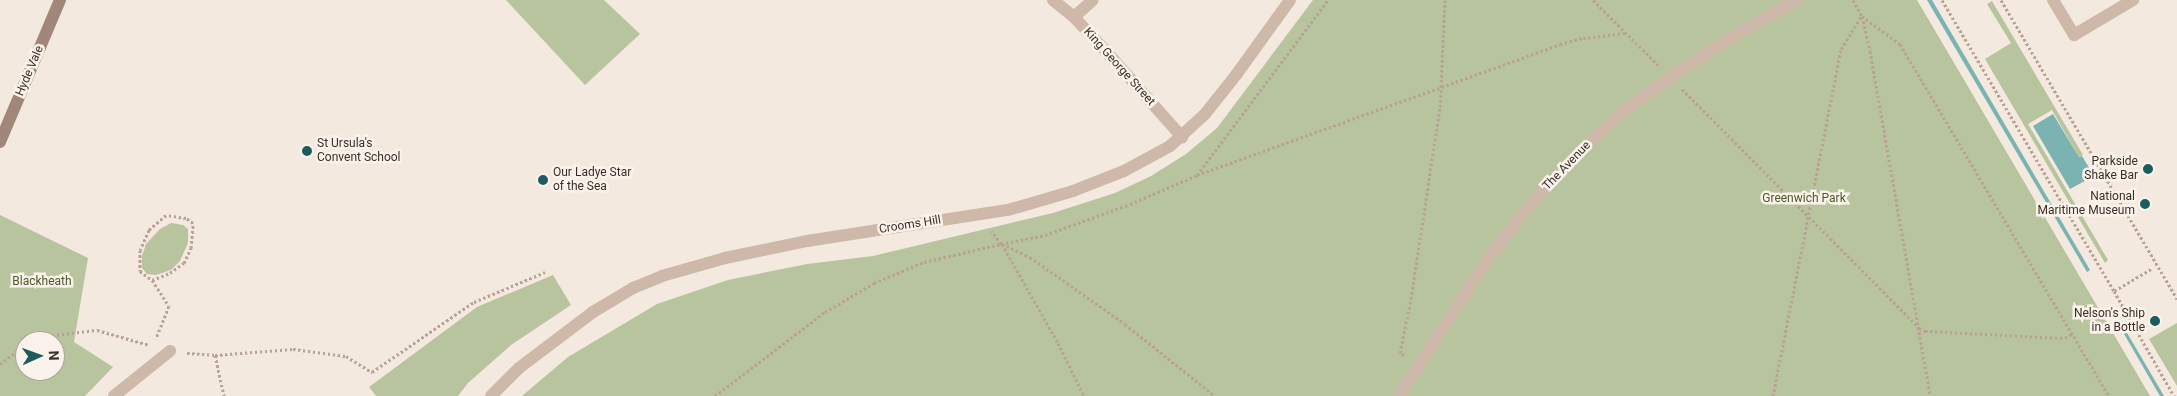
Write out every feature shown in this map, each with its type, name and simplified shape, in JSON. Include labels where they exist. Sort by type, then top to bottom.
[{"type":"main road","name":"Hyde Vale","points":[[0,142],[60,0]]},
{"type":"street","name":"King George Street","points":[[1053,0],[1074,17],[1182,137]]},
{"type":"street","points":[[1074,17],[1093,0]]},
{"type":"street","name":"The Avenue","points":[[1399,396],[1488,258],[1527,208],[1573,158],[1624,111],[1670,77],[1732,37],[1797,0]]},
{"type":"street","points":[[2054,0],[2074,35],[2133,0]]},
{"type":"street","name":"Crooms Hill","points":[[491,396],[519,368],[593,312],[633,288],[662,276],[725,258],[807,241],[1008,210],[1073,191],[1124,171],[1170,146],[1205,114],[1236,75],[1289,1]]},
{"type":"street","points":[[114,396],[170,351]]},
{"type":"path","points":[[1404,356],[1400,353],[1414,280],[1442,85],[1445,0]]},
{"type":"path","points":[[1593,0],[1919,328],[1925,331],[2065,338],[2072,334]]},
{"type":"path","points":[[1853,0],[1862,16],[1930,396]]},
{"type":"path","points":[[1942,0],[2174,396]]},
{"type":"path","points":[[2001,0],[2177,300]]},
{"type":"path","points":[[1773,396],[1841,49],[1862,16]]},
{"type":"path","points":[[1862,16],[1900,44],[2109,396]]},
{"type":"path","points":[[1197,175],[1442,85],[1571,41],[1627,33]]},
{"type":"path","points":[[65,333],[97,330],[153,346],[169,306],[152,280],[140,271],[140,250],[149,230],[166,215],[186,218],[193,223],[191,248],[184,263],[170,273],[152,280]]},
{"type":"path","points":[[989,226],[1058,343],[1084,396]]},
{"type":"path","points":[[715,396],[825,312],[874,283],[924,262],[1001,244],[1030,258],[1117,318],[1215,396]]},
{"type":"path","points":[[2114,291],[2151,269]]},
{"type":"path","points":[[170,351],[215,355],[293,349],[346,356],[372,372],[474,302],[545,272]]},
{"type":"path","points":[[0,364],[15,353]]},
{"type":"path","points":[[215,355],[224,396]]},
{"type":"green space","points":[[506,0],[604,0],[640,34],[585,85]]},
{"type":"green space","name":"Greenwich Park","points":[[1313,0],[1917,0],[2150,396],[522,396],[568,357],[657,304],[728,280],[807,264],[873,256],[1053,213],[1115,193],[1151,176],[1186,154],[1217,128]]},
{"type":"green space","points":[[1992,1],[2083,155],[2079,157],[2052,110],[2028,124],[2108,260],[2105,263],[1985,59],[2011,43],[1987,4]]},
{"type":"green space","name":"Blackheath","points":[[0,215],[88,258],[74,342],[113,367],[85,396],[0,396]]},
{"type":"green space","points":[[171,223],[183,225],[188,229],[188,243],[180,261],[171,270],[156,275],[147,274],[142,268],[142,256],[146,244],[160,229]]},
{"type":"green space","points":[[553,275],[571,305],[511,345],[468,383],[458,396],[376,396],[369,387],[477,307]]},
{"type":"green space","points":[[2177,323],[2177,386],[2149,339]]},
{"type":"water","points":[[1927,0],[1932,0],[2090,270],[2087,272]]},
{"type":"water","points":[[2053,114],[2079,157],[2082,156],[2094,176],[2070,189],[2033,126]]},
{"type":"water","points":[[2123,326],[2164,396],[2160,396],[2120,327]]},
{"type":"place","name":"St Ursula's Convent School","points":[[307,151]]},
{"type":"place","name":"Parkside Shake Bar","points":[[2148,169]]},
{"type":"place","name":"Our Ladye Star of the Sea","points":[[543,180]]},
{"type":"place","name":"National Maritime Museum","points":[[2145,204]]},
{"type":"place","name":"Nelson's Ship in a Bottle","points":[[2155,321]]}]
